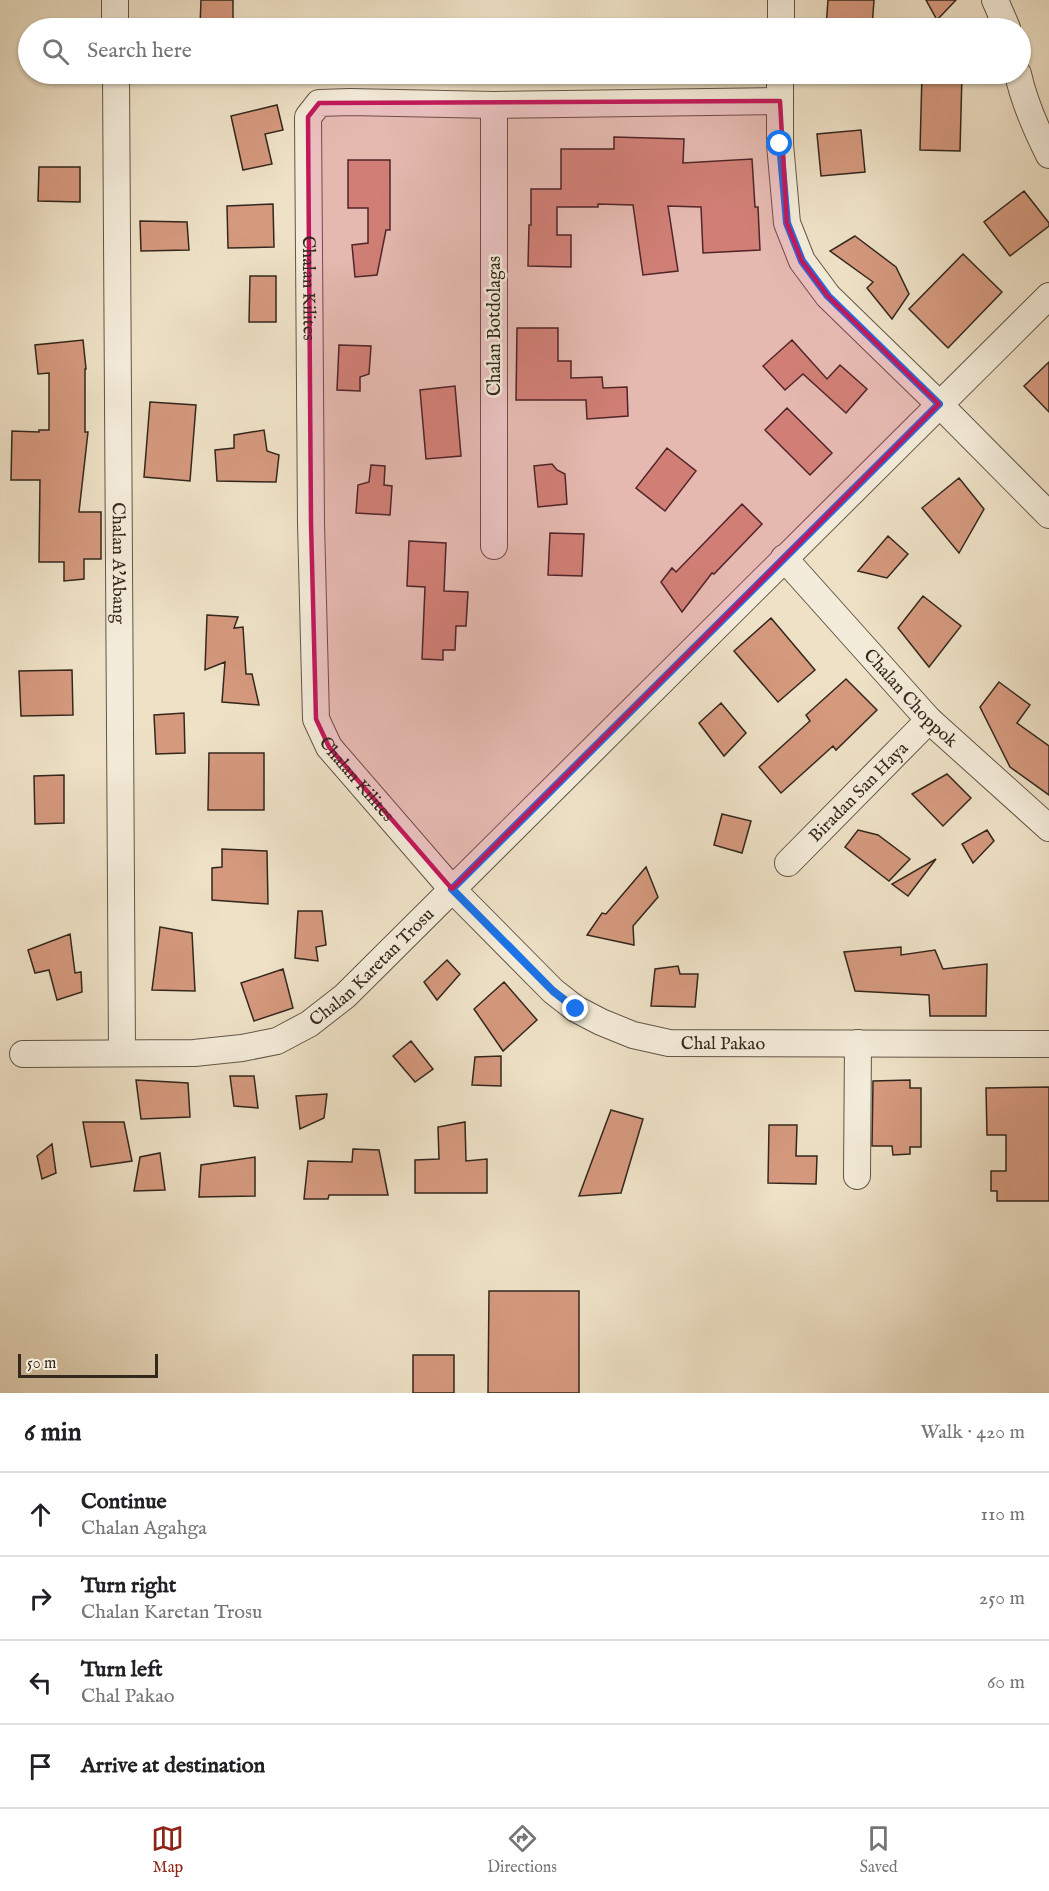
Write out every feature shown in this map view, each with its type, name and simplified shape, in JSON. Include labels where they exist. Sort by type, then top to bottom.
[{"type":"street","points":[[115,0],[115,18]]},
{"type":"street","points":[[781,18],[782,0]]},
{"type":"street","points":[[995,0],[1003,18]]},
{"type":"street","name":"Chalan A'Abang","points":[[116,84],[122,1053]]},
{"type":"street","points":[[780,84],[780,144],[787,223],[802,261],[828,296],[1049,515]]},
{"type":"street","points":[[1021,84],[1039,136],[1049,155]]},
{"type":"street","name":"Chalan Kilites","points":[[452,889],[329,747],[316,719],[311,523],[308,117],[319,103],[494,105],[780,101]]},
{"type":"street","name":"Chalan Botdolagas","points":[[494,105],[494,546]]},
{"type":"street","name":"Chalan Karetan Trosu","points":[[23,1054],[194,1053],[243,1048],[277,1041],[309,1024],[345,996],[1049,296]]},
{"type":"street","name":"Chalan Choppok","points":[[784,558],[929,720],[1049,828]]},
{"type":"street","name":"Biradan San Haya","points":[[788,863],[929,720]]},
{"type":"street","name":"Chal Pakao","points":[[452,889],[553,991],[576,1009],[633,1035],[669,1042],[1049,1044]]},
{"type":"street","points":[[857,1176],[858,1043]]},
{"type":"highlighted area","points":[[780,101],[787,223],[802,261],[828,296],[939,404],[452,889],[329,747],[316,719],[311,523],[308,117],[319,103]]},
{"type":"building","points":[[201,0],[233,0],[233,18],[200,18]]},
{"type":"building","points":[[828,0],[874,0],[873,18],[827,18]]},
{"type":"building","points":[[926,0],[956,0],[939,18],[936,18]]},
{"type":"building","points":[[922,84],[962,84],[960,151],[920,150]]},
{"type":"building","points":[[277,105],[283,130],[265,134],[272,164],[243,170],[231,116]]},
{"type":"building","points":[[861,130],[865,172],[821,176],[817,134]]},
{"type":"building","points":[[614,137],[684,139],[683,163],[752,159],[760,250],[703,253],[701,207],[668,206],[678,271],[643,275],[633,205],[598,204],[598,207],[557,207],[557,235],[571,235],[571,267],[528,266],[531,189],[561,189],[561,149],[614,149]]},
{"type":"building","points":[[348,160],[390,160],[390,230],[386,230],[377,275],[355,277],[352,245],[368,243],[368,208],[348,208]]},
{"type":"building","points":[[39,167],[80,167],[80,202],[38,201]]},
{"type":"building","points":[[1024,191],[1049,226],[1010,256],[984,222]]},
{"type":"building","points":[[273,204],[274,247],[228,248],[227,206]]},
{"type":"building","points":[[140,221],[187,222],[189,250],[141,251]]},
{"type":"building","points":[[855,236],[896,267],[909,294],[892,319],[867,288],[873,282],[830,251]]},
{"type":"building","points":[[963,254],[1002,292],[948,348],[909,309]]},
{"type":"building","points":[[250,276],[276,276],[276,322],[249,322]]},
{"type":"building","points":[[517,328],[558,328],[558,361],[571,361],[571,378],[602,377],[603,388],[627,387],[628,416],[587,419],[586,400],[516,400]]},
{"type":"building","points":[[83,340],[86,369],[85,432],[88,432],[79,512],[101,512],[101,559],[84,559],[84,579],[64,581],[64,562],[39,562],[40,480],[11,480],[12,431],[49,430],[49,373],[38,374],[35,345]]},
{"type":"building","points":[[792,340],[827,379],[840,365],[867,389],[846,413],[803,374],[785,390],[763,366]]},
{"type":"building","points":[[339,345],[371,346],[369,374],[360,377],[360,391],[337,390]]},
{"type":"building","points":[[1049,362],[1049,412],[1024,386]]},
{"type":"building","points":[[455,386],[461,456],[426,459],[420,390]]},
{"type":"building","points":[[150,402],[196,405],[190,481],[144,477]]},
{"type":"building","points":[[787,408],[832,453],[810,475],[765,430]]},
{"type":"building","points":[[264,430],[267,451],[279,455],[276,482],[217,481],[215,450],[234,448],[234,435]]},
{"type":"building","points":[[667,448],[696,471],[665,511],[636,488]]},
{"type":"building","points":[[552,464],[565,474],[567,504],[538,507],[534,466]]},
{"type":"building","points":[[371,465],[385,466],[384,485],[392,486],[390,515],[356,513],[358,485],[369,482]]},
{"type":"building","points":[[959,478],[984,509],[959,553],[922,508]]},
{"type":"building","points":[[742,504],[762,524],[714,574],[712,573],[682,612],[661,582],[672,568],[676,572]]},
{"type":"building","points":[[550,533],[584,534],[582,576],[548,575]]},
{"type":"building","points":[[888,536],[908,554],[887,578],[858,571]]},
{"type":"building","points":[[409,541],[446,543],[444,591],[468,592],[466,626],[456,626],[455,650],[443,650],[443,660],[422,659],[425,587],[407,586]]},
{"type":"building","points":[[923,596],[961,626],[929,667],[898,628]]},
{"type":"building","points":[[207,615],[238,617],[234,628],[243,627],[246,674],[252,674],[259,705],[222,702],[225,662],[205,670]]},
{"type":"building","points":[[771,618],[815,670],[778,702],[734,651]]},
{"type":"building","points":[[72,670],[73,715],[21,716],[19,671]]},
{"type":"building","points":[[846,679],[877,710],[836,750],[833,746],[781,793],[759,767],[810,721],[806,715]]},
{"type":"building","points":[[999,682],[1030,705],[1017,723],[1049,746],[1049,795],[1010,767],[980,707]]},
{"type":"building","points":[[721,703],[746,733],[724,756],[699,723]]},
{"type":"building","points":[[184,713],[185,753],[156,754],[154,715]]},
{"type":"building","points":[[209,753],[264,753],[264,810],[208,810]]},
{"type":"building","points":[[947,774],[971,798],[943,826],[912,794]]},
{"type":"building","points":[[64,775],[64,823],[35,824],[34,776]]},
{"type":"building","points":[[722,814],[751,821],[742,853],[714,845]]},
{"type":"building","points":[[858,830],[878,835],[910,859],[889,881],[845,847]]},
{"type":"building","points":[[987,830],[994,841],[973,863],[962,844]]},
{"type":"building","points":[[222,849],[267,851],[268,904],[212,900],[212,868],[222,867]]},
{"type":"building","points":[[936,859],[908,896],[892,884]]},
{"type":"building","points":[[646,867],[658,897],[633,926],[634,945],[587,935],[602,913],[606,914]]},
{"type":"building","points":[[298,911],[322,911],[326,945],[316,947],[318,961],[295,958]]},
{"type":"building","points":[[160,927],[192,933],[195,991],[152,990]]},
{"type":"building","points":[[70,934],[75,973],[81,972],[82,992],[57,1000],[49,970],[35,973],[28,950]]},
{"type":"building","points":[[901,947],[901,955],[935,950],[943,969],[987,964],[986,1016],[930,1016],[929,995],[855,991],[844,952]]},
{"type":"building","points":[[447,960],[460,974],[437,1000],[424,982]]},
{"type":"building","points":[[678,966],[680,974],[698,974],[695,1007],[651,1006],[655,969]]},
{"type":"building","points":[[283,969],[293,1008],[254,1021],[241,983]]},
{"type":"building","points":[[504,982],[537,1020],[503,1051],[474,1009]]},
{"type":"building","points":[[411,1041],[433,1069],[415,1082],[393,1056]]},
{"type":"building","points":[[501,1056],[501,1086],[472,1085],[475,1057]]},
{"type":"building","points":[[230,1076],[254,1076],[258,1108],[234,1106]]},
{"type":"building","points":[[136,1080],[188,1083],[190,1117],[141,1119]]},
{"type":"building","points":[[910,1080],[910,1088],[921,1088],[921,1147],[910,1147],[910,1154],[893,1155],[892,1146],[872,1146],[873,1081]]},
{"type":"building","points":[[1049,1087],[1049,1201],[997,1201],[997,1191],[991,1191],[991,1171],[1006,1171],[1006,1135],[987,1135],[986,1088]]},
{"type":"building","points":[[327,1094],[324,1118],[300,1129],[296,1096]]},
{"type":"building","points":[[611,1110],[643,1119],[621,1193],[579,1196]]},
{"type":"building","points":[[83,1122],[124,1122],[132,1161],[91,1167]]},
{"type":"building","points":[[465,1122],[466,1161],[487,1159],[487,1193],[415,1193],[415,1160],[439,1159],[438,1127]]},
{"type":"building","points":[[769,1125],[797,1125],[796,1156],[817,1156],[816,1184],[768,1183]]},
{"type":"building","points":[[52,1144],[56,1173],[42,1179],[37,1156]]},
{"type":"building","points":[[353,1149],[379,1150],[388,1195],[329,1195],[328,1199],[304,1199],[308,1161],[352,1162]]},
{"type":"building","points":[[160,1153],[165,1190],[134,1191],[140,1157]]},
{"type":"building","points":[[255,1157],[255,1196],[199,1197],[201,1165]]},
{"type":"building","points":[[489,1291],[579,1291],[579,1393],[488,1393]]},
{"type":"building","points":[[413,1355],[454,1355],[454,1393],[413,1393]]},
{"type":"route","points":[[576,1009],[553,991],[452,889],[939,404],[828,296],[802,261],[787,223],[780,144]]}]
